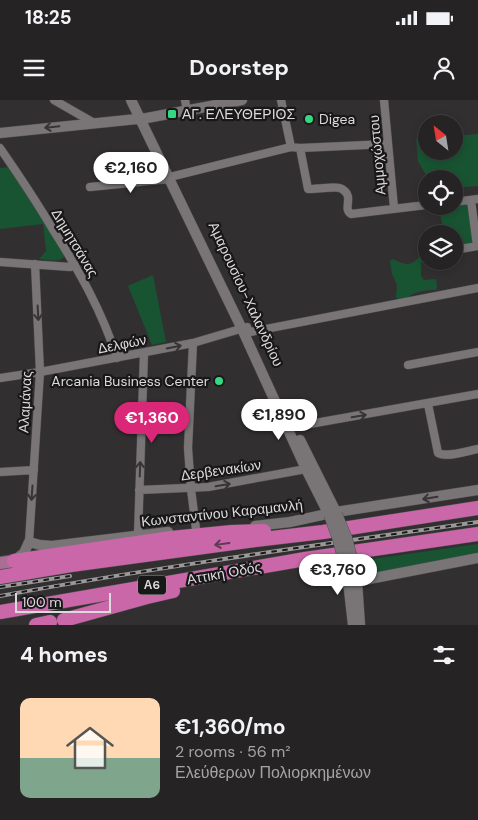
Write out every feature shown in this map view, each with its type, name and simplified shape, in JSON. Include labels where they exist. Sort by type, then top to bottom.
[{"type":"highway","name":"Αττική Οδός","points":[[0,577],[71,565],[323,532],[478,508]]},
{"type":"highway","points":[[14,561],[209,534],[255,531],[323,532]]},
{"type":"highway","name":"Αττική Οδός","points":[[0,612],[304,559],[350,562],[478,534]]},
{"type":"highway","points":[[50,622],[147,596],[328,560],[350,562]]},
{"type":"main road","points":[[0,561],[14,561]]},
{"type":"street","points":[[54,100],[94,123]]},
{"type":"street","name":"Αμαρουσίου-Χαλανδρίου","points":[[132,100],[294,427],[332,514]]},
{"type":"street","points":[[0,133],[141,119],[186,105],[242,100]]},
{"type":"street","points":[[281,100],[290,147]]},
{"type":"street","name":"Αμμοχώστου","points":[[384,100],[394,208]]},
{"type":"street","points":[[70,110],[72,125]]},
{"type":"street","points":[[90,186],[172,178],[290,147],[388,144]]},
{"type":"street","name":"Δημητσάνας","points":[[0,148],[75,265],[105,324],[117,358]]},
{"type":"street","points":[[300,148],[308,189],[342,189],[348,198],[347,210],[351,214],[418,206]]},
{"type":"street","points":[[463,248],[477,246],[474,200]]},
{"type":"street","points":[[0,262],[70,267],[75,265]]},
{"type":"street","name":"Αλαμάνας","points":[[29,542],[40,372],[35,264]]},
{"type":"street","name":"Δελφών","points":[[0,378],[144,353],[246,331],[478,288]]},
{"type":"street","name":"Αμαρουσίου-Χαλανδρίου","points":[[246,331],[306,469],[346,538],[350,562],[356,581],[360,625]]},
{"type":"street","points":[[193,343],[188,448],[196,529]]},
{"type":"street","points":[[408,365],[478,352]]},
{"type":"street","points":[[138,535],[144,353]]},
{"type":"street","points":[[294,427],[478,394]]},
{"type":"street","points":[[428,404],[438,453],[448,455],[478,449]]},
{"type":"street","name":"Δερβενακίων","points":[[139,490],[223,486],[306,469]]},
{"type":"street","points":[[0,472],[34,470]]},
{"type":"street","name":"Κωνσταντίνου Καραμανλή","points":[[29,542],[52,546],[196,529],[270,525],[478,490]]},
{"type":"street","points":[[14,561],[24,553],[29,542]]},
{"type":"street","points":[[356,581],[478,558]]},
{"type":"street","name":"Αμαρουσίου-Χαλανδρίου","points":[[350,562],[349,590],[353,625]]},
{"type":"green space","points":[[478,134],[478,186],[463,187],[463,170],[423,170],[418,161],[416,139],[418,139],[418,160],[463,160],[463,135]]},
{"type":"green space","points":[[10,167],[65,255],[63,258],[54,260],[39,259],[46,251],[43,224],[0,229],[0,168]]},
{"type":"green space","points":[[463,205],[468,205],[474,245],[463,247],[463,225],[443,225],[440,215],[463,215]]},
{"type":"green space","points":[[418,258],[418,270],[421,270],[421,276],[424,280],[436,279],[436,290],[412,294],[407,298],[399,300],[396,297],[397,285],[392,274],[390,261],[392,259],[404,264],[413,262]]},
{"type":"green space","points":[[153,275],[166,342],[152,345],[128,286]]},
{"type":"green space","points":[[478,544],[478,555],[361,576],[358,561]]},
{"type":"railway","points":[[0,596],[178,566],[478,522]]},
{"type":"railway","points":[[0,587],[70,576]]},
{"type":"place","name":"ΑΓ. ΕΛΕΥΘΕΡΙΟΣ","points":[[172,114]]},
{"type":"place","name":"Digea","points":[[309,119]]},
{"type":"place","name":"Arcania Business Center","points":[[219,381]]}]
